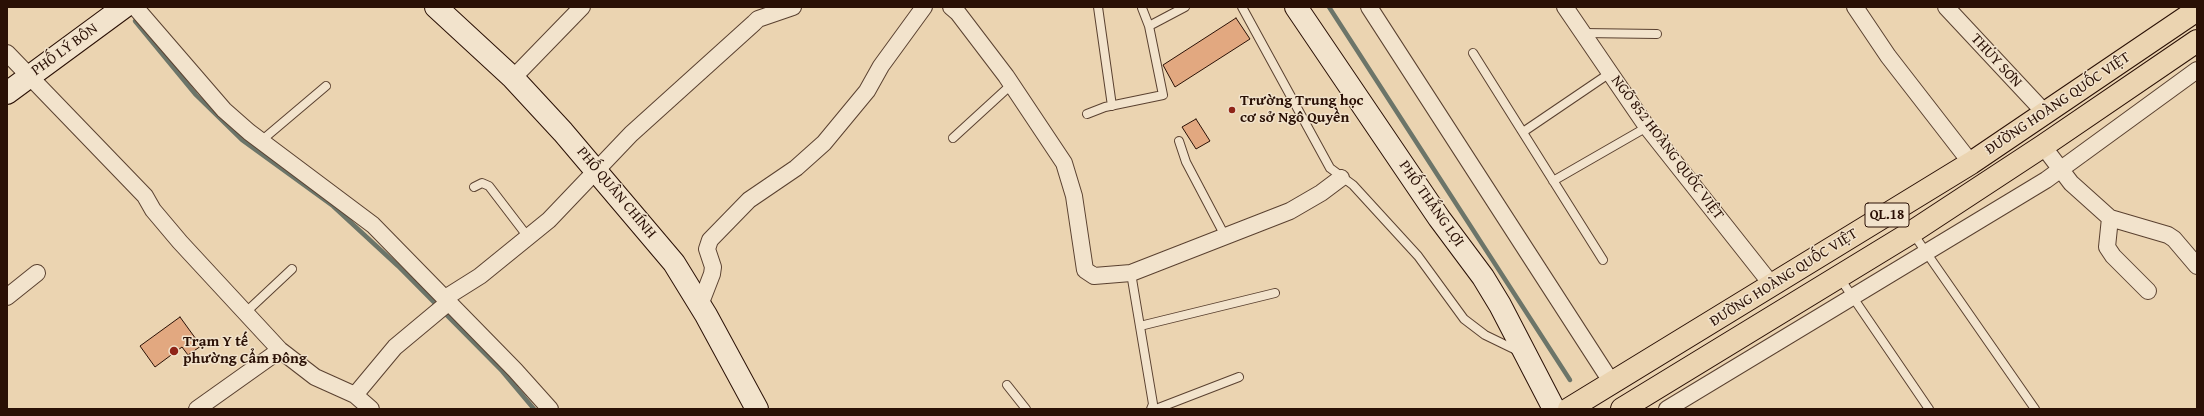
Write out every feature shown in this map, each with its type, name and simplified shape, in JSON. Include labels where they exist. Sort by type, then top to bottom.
[{"type":"highway","name":"ĐƯỜNG HOÀNG QUỐC VIỆT","points":[[1569,409],[1971,163],[2046,114],[2197,10]]},
{"type":"highway","name":"ĐƯỜNG HOÀNG QUỐC VIỆT","points":[[1622,409],[1654,400],[1838,276],[1912,232],[2043,146],[2197,41]]},
{"type":"street","name":"PHỐ LÝ BÔN","points":[[7,93],[124,7]]},
{"type":"street","points":[[135,7],[224,110],[261,141],[372,225],[444,304],[550,409]]},
{"type":"street","name":"PHỐ QUÂN CHÍNH","points":[[436,7],[512,78],[597,171],[674,263],[700,305],[757,409]]},
{"type":"street","points":[[512,78],[582,7]]},
{"type":"street","points":[[355,395],[395,347],[444,304],[549,220],[631,134],[758,19],[793,7]]},
{"type":"street","points":[[700,305],[712,274],[713,267],[707,249],[710,240],[749,200],[796,168],[824,143],[867,91],[881,66],[924,7]]},
{"type":"street","points":[[951,7],[958,13],[1012,84],[1064,163],[1074,196],[1086,270],[1094,276],[1131,273],[1290,211],[1321,193],[1341,178]]},
{"type":"street","name":"PHỐ THẮNG LỢI","points":[[1296,7],[1374,124],[1483,277],[1500,306],[1554,409]]},
{"type":"street","points":[[1369,7],[1612,383]]},
{"type":"street","name":"NGÕ 852 HOÀNG QUỐC VIỆT","points":[[1565,7],[1647,126],[1772,285]]},
{"type":"street","points":[[1855,7],[1888,56],[1971,163]]},
{"type":"street","name":"THỦY SƠN","points":[[1946,7],[2046,114]]},
{"type":"street","points":[[7,53],[145,196],[153,210],[280,350],[315,376],[355,395],[371,409]]},
{"type":"street","points":[[1667,409],[2060,169],[2197,70]]},
{"type":"street","points":[[2043,146],[2071,183],[2110,218],[2168,235],[2174,239],[2197,266]]},
{"type":"street","points":[[2110,218],[2107,246],[2113,256],[2148,291]]},
{"type":"street","points":[[7,296],[37,273]]},
{"type":"street","points":[[197,409],[280,350]]},
{"type":"lane","points":[[1098,7],[1112,106]]},
{"type":"lane","points":[[1149,26],[1185,7]]},
{"type":"lane","points":[[1242,7],[1330,168],[1341,178],[1353,185],[1418,256],[1464,319],[1485,335],[1524,353]]},
{"type":"lane","points":[[1087,114],[1112,106],[1163,95],[1149,26],[1142,8]]},
{"type":"lane","points":[[1583,33],[1657,34]]},
{"type":"lane","points":[[1473,53],[1603,260]]},
{"type":"lane","points":[[1523,132],[1610,73]]},
{"type":"lane","points":[[953,138],[1012,84]]},
{"type":"lane","points":[[261,141],[326,86]]},
{"type":"lane","points":[[1553,181],[1647,126]]},
{"type":"lane","points":[[1179,141],[1186,162],[1225,236]]},
{"type":"lane","points":[[474,187],[482,183],[489,186],[528,237]]},
{"type":"lane","points":[[1912,232],[2035,409]]},
{"type":"lane","points":[[245,313],[292,269]]},
{"type":"lane","points":[[1131,273],[1153,404],[1151,409]]},
{"type":"lane","points":[[1838,276],[1929,409]]},
{"type":"lane","points":[[1140,326],[1275,293]]},
{"type":"lane","points":[[1156,409],[1239,377]]},
{"type":"lane","points":[[1007,386],[1026,409]]},
{"type":"building","points":[[1236,18],[1250,39],[1175,87],[1163,65]]},
{"type":"building","points":[[1196,119],[1210,141],[1196,149],[1182,127]]},
{"type":"building","points":[[180,317],[201,346],[188,355],[182,347],[155,367],[140,346]]},
{"type":"waterway","points":[[1329,7],[1570,380]]},
{"type":"waterway","points":[[135,21],[196,95],[242,140],[333,206],[398,266],[502,371],[534,409]]},
{"type":"place","name":"Trường Trung học cơ sở Ngô Quyền","points":[[1232,110]]},
{"type":"place","name":"Trạm Y tế phường Cẩm Đông","points":[[174,351]]}]
